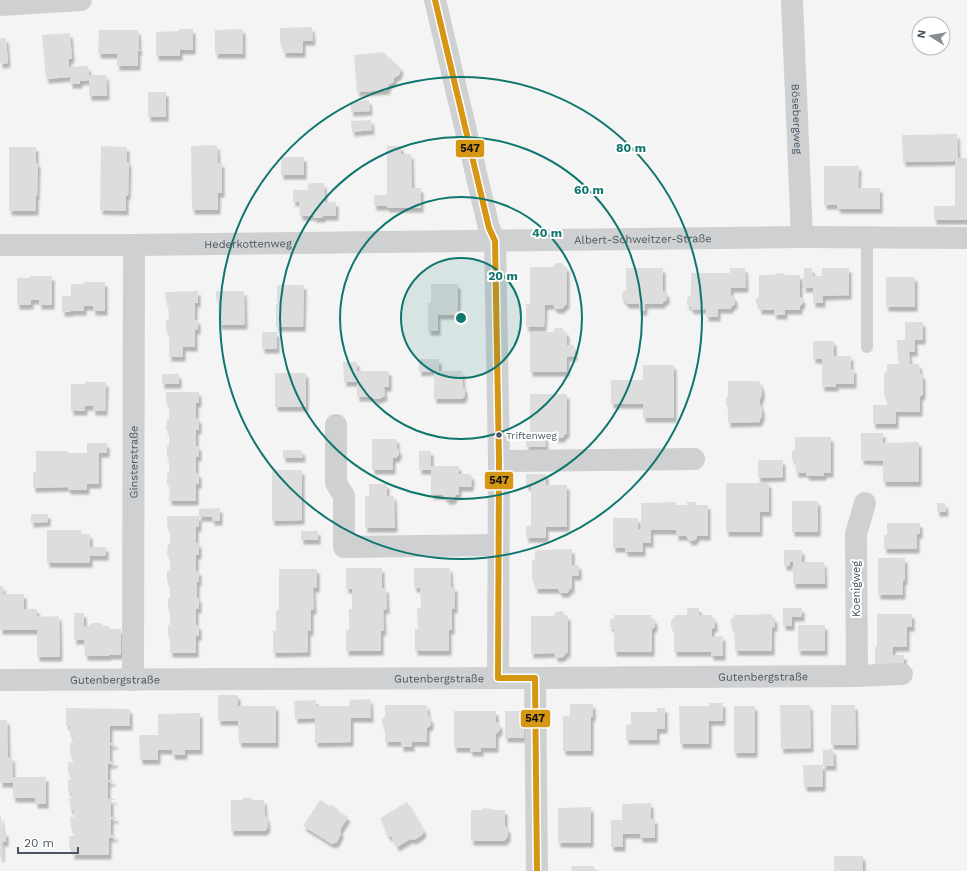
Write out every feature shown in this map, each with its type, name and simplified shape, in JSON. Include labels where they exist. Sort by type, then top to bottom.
[{"type":"street","points":[[0,5],[81,0]]},
{"type":"street","points":[[435,0],[489,228],[495,241],[498,461],[498,678]]},
{"type":"street","name":"Bösebergweg","points":[[792,0],[802,237]]},
{"type":"street","name":"Albert-Schweitzer-Straße","points":[[495,241],[802,237],[967,238]]},
{"type":"street","name":"Hederkottenweg","points":[[0,245],[495,241]]},
{"type":"street","name":"Ginsterstraße","points":[[133,680],[134,245]]},
{"type":"street","points":[[336,425],[336,483],[344,496],[344,547],[498,545]]},
{"type":"street","points":[[498,461],[694,459]]},
{"type":"street","name":"Koenigweg","points":[[857,676],[856,534],[865,503]]},
{"type":"street","name":"Gutenbergstraße","points":[[0,680],[857,676],[902,674]]},
{"type":"street","points":[[535,678],[537,871]]},
{"type":"lane","points":[[867,237],[867,347]]},
{"type":"building","points":[[312,27],[313,41],[303,41],[303,53],[283,53],[283,43],[280,43],[280,28]]},
{"type":"building","points":[[179,29],[193,29],[193,50],[180,50],[180,56],[156,56],[156,32],[179,31]]},
{"type":"building","points":[[243,29],[243,54],[215,54],[215,30]]},
{"type":"building","points":[[99,30],[138,30],[140,51],[138,51],[138,66],[117,66],[117,54],[98,54]]},
{"type":"building","points":[[70,33],[72,59],[69,59],[69,67],[88,66],[89,75],[106,75],[107,96],[89,96],[89,80],[80,81],[80,84],[70,84],[70,77],[46,79],[42,35]]},
{"type":"building","points":[[0,38],[6,38],[8,63],[0,64]]},
{"type":"building","points":[[384,52],[387,57],[392,59],[392,63],[395,63],[400,67],[401,70],[399,75],[394,78],[394,82],[389,84],[387,90],[357,92],[354,55]]},
{"type":"building","points":[[148,92],[166,92],[166,117],[148,117]]},
{"type":"building","points":[[369,100],[370,111],[351,112],[350,102]]},
{"type":"building","points":[[371,120],[372,130],[352,132],[351,121]]},
{"type":"building","points":[[957,134],[958,158],[967,158],[967,220],[934,220],[934,206],[955,206],[955,161],[903,162],[902,135]]},
{"type":"building","points":[[217,145],[218,163],[222,163],[222,193],[218,193],[218,210],[192,210],[191,146]]},
{"type":"building","points":[[101,146],[127,147],[127,162],[129,162],[126,211],[100,210]]},
{"type":"building","points":[[387,146],[401,146],[401,154],[411,154],[412,188],[421,188],[421,208],[387,208],[387,206],[374,206],[374,195],[387,195]]},
{"type":"building","points":[[9,147],[36,147],[36,163],[38,163],[36,211],[9,211]]},
{"type":"building","points":[[281,157],[304,157],[304,175],[281,175]]},
{"type":"building","points":[[824,166],[859,166],[858,188],[880,188],[880,209],[838,209],[837,205],[824,205]]},
{"type":"building","points":[[308,183],[324,183],[325,202],[336,202],[336,216],[313,218],[314,216],[300,216],[299,202],[293,202],[293,190],[308,190]]},
{"type":"building","points":[[555,263],[562,263],[565,267],[567,267],[567,305],[565,305],[562,309],[555,309],[553,305],[545,305],[544,327],[526,327],[526,304],[530,304],[530,267],[553,267]]},
{"type":"building","points":[[626,268],[663,268],[663,291],[667,293],[667,300],[663,302],[663,304],[645,304],[645,311],[639,311],[639,304],[626,304],[626,302],[622,299],[622,293],[626,290]]},
{"type":"building","points":[[730,268],[745,268],[746,288],[731,288],[731,295],[735,298],[735,304],[731,307],[731,309],[718,309],[718,317],[706,317],[706,309],[691,310],[691,307],[687,305],[687,298],[691,295],[691,273],[730,273]]},
{"type":"building","points":[[804,268],[812,268],[813,281],[813,276],[822,276],[822,268],[849,268],[849,295],[823,296],[823,303],[813,303],[813,288],[803,288]]},
{"type":"building","points":[[777,273],[782,273],[785,275],[800,275],[800,297],[803,299],[803,303],[800,306],[800,310],[785,310],[785,315],[774,315],[774,310],[759,310],[759,305],[756,303],[756,299],[759,296],[759,275],[774,275]]},
{"type":"building","points":[[30,276],[52,276],[52,305],[39,305],[39,300],[31,300],[31,305],[17,305],[17,278],[30,278]]},
{"type":"building","points":[[886,277],[915,277],[915,307],[886,307]]},
{"type":"building","points":[[84,282],[105,282],[105,311],[93,311],[93,306],[84,306],[84,311],[62,312],[62,296],[71,296],[71,284],[84,284]]},
{"type":"building","points":[[431,284],[458,284],[458,315],[438,315],[438,331],[428,331],[428,303],[431,303]]},
{"type":"building","points":[[277,285],[304,285],[303,327],[276,327]]},
{"type":"building","points":[[198,291],[198,303],[195,303],[195,320],[198,320],[198,330],[195,330],[195,347],[183,347],[183,357],[169,357],[169,330],[166,331],[166,320],[169,320],[168,303],[166,303],[165,292]]},
{"type":"building","points":[[216,291],[244,291],[245,325],[219,325],[218,299],[216,299]]},
{"type":"building","points":[[905,322],[923,322],[923,340],[915,340],[915,352],[909,352],[910,364],[919,364],[920,373],[923,376],[923,394],[920,397],[920,412],[896,412],[896,424],[873,424],[873,405],[887,405],[887,398],[884,395],[884,374],[887,371],[887,364],[900,364],[900,361],[898,361],[897,340],[905,340]]},
{"type":"building","points":[[555,328],[562,328],[565,332],[567,332],[567,345],[574,345],[575,356],[567,357],[567,372],[530,372],[530,332],[553,332]]},
{"type":"building","points":[[262,332],[277,332],[277,349],[262,349]]},
{"type":"building","points":[[813,341],[834,341],[834,356],[851,356],[851,369],[854,369],[854,384],[836,384],[836,387],[822,387],[822,359],[813,359]]},
{"type":"building","points":[[419,359],[439,359],[439,371],[462,371],[463,387],[465,389],[465,396],[463,399],[434,399],[434,371],[419,372]]},
{"type":"building","points":[[343,362],[357,362],[357,371],[389,371],[389,387],[384,387],[385,397],[374,399],[372,397],[357,397],[357,382],[344,382]]},
{"type":"building","points":[[643,365],[674,365],[674,418],[643,418],[643,404],[611,404],[611,380],[643,380]]},
{"type":"building","points":[[275,373],[306,373],[306,407],[275,407]]},
{"type":"building","points":[[162,374],[179,374],[179,384],[162,384]]},
{"type":"building","points":[[728,381],[759,381],[762,388],[760,404],[762,416],[760,422],[728,423],[728,407],[726,405],[726,398],[728,396]]},
{"type":"building","points":[[85,382],[106,382],[105,411],[93,411],[93,406],[85,406],[85,411],[71,411],[71,384],[85,384]]},
{"type":"building","points":[[166,392],[199,392],[199,403],[196,403],[196,418],[199,419],[199,430],[196,430],[196,446],[199,446],[199,457],[196,457],[196,473],[199,473],[199,484],[196,484],[196,501],[169,501],[170,484],[167,484],[169,457],[167,457],[167,446],[169,446],[169,430],[166,430],[167,419],[169,419],[169,403],[166,403]]},
{"type":"building","points":[[530,394],[567,394],[567,434],[565,434],[562,438],[556,438],[553,434],[545,434],[546,447],[526,447],[526,434],[530,434]]},
{"type":"building","points":[[861,433],[883,433],[883,443],[919,442],[919,482],[883,482],[883,461],[861,460]]},
{"type":"building","points":[[795,437],[831,437],[831,473],[824,473],[824,476],[807,476],[806,473],[796,473],[795,460],[792,460],[792,450],[795,450]]},
{"type":"building","points":[[372,439],[397,439],[399,455],[397,458],[393,458],[393,470],[372,470]]},
{"type":"building","points":[[87,443],[107,443],[107,453],[99,453],[99,484],[87,484],[87,490],[68,490],[68,487],[33,488],[33,472],[36,472],[36,451],[68,451],[68,453],[87,453]]},
{"type":"building","points":[[283,450],[302,450],[303,458],[283,458]]},
{"type":"building","points":[[419,451],[431,451],[431,466],[459,466],[459,474],[469,474],[472,476],[471,487],[459,487],[459,495],[456,495],[453,500],[447,500],[443,495],[431,495],[431,470],[419,470]]},
{"type":"building","points":[[758,460],[783,460],[783,477],[758,478]]},
{"type":"building","points":[[272,470],[302,470],[302,520],[272,521]]},
{"type":"building","points":[[526,474],[546,474],[546,485],[567,485],[567,527],[546,527],[546,538],[526,538],[526,526],[531,526],[531,486],[526,486]]},
{"type":"building","points":[[726,483],[769,483],[769,512],[760,512],[760,532],[726,532]]},
{"type":"building","points":[[369,484],[387,484],[387,496],[394,496],[395,528],[365,528],[365,496],[369,496]]},
{"type":"building","points":[[792,501],[818,501],[818,532],[792,532]]},
{"type":"building","points":[[676,502],[676,505],[687,505],[687,502],[696,502],[696,505],[708,505],[708,536],[697,536],[696,539],[690,541],[686,536],[676,536],[676,530],[651,530],[651,543],[643,543],[643,552],[625,552],[625,548],[613,548],[613,518],[638,518],[638,529],[641,529],[641,503]]},
{"type":"building","points":[[937,503],[945,503],[946,512],[937,512]]},
{"type":"building","points":[[220,508],[220,521],[212,521],[212,517],[199,517],[199,527],[196,527],[196,543],[199,543],[199,555],[196,555],[196,571],[199,571],[197,598],[199,598],[199,609],[196,609],[196,625],[199,625],[199,636],[196,636],[196,653],[170,653],[170,636],[168,636],[168,625],[170,625],[170,609],[168,609],[168,598],[170,598],[170,582],[167,582],[167,571],[170,571],[170,555],[167,555],[168,544],[170,544],[170,527],[167,527],[167,516],[199,516],[199,509]]},
{"type":"building","points":[[31,514],[48,514],[48,522],[31,523]]},
{"type":"building","points":[[887,523],[920,523],[920,534],[917,534],[917,549],[884,549],[884,535],[887,535]]},
{"type":"building","points":[[47,530],[81,530],[81,534],[90,534],[90,547],[106,547],[106,556],[90,556],[90,563],[47,563]]},
{"type":"building","points":[[301,531],[318,531],[318,540],[301,540]]},
{"type":"building","points":[[572,549],[572,565],[579,565],[579,576],[572,576],[572,589],[570,589],[567,593],[560,593],[558,589],[535,589],[535,583],[532,579],[532,561],[535,559],[535,550]]},
{"type":"building","points":[[784,550],[802,550],[802,562],[824,562],[825,584],[793,584],[793,562],[790,562],[790,566],[784,566]]},
{"type":"building","points":[[878,558],[905,558],[903,595],[878,595]]},
{"type":"building","points":[[346,568],[382,568],[382,588],[386,588],[387,609],[383,610],[384,631],[381,631],[381,651],[346,651],[346,630],[349,630],[349,609],[352,609],[352,589],[346,589]]},
{"type":"building","points":[[414,568],[450,568],[451,587],[455,587],[455,609],[452,609],[452,630],[449,630],[449,651],[415,651],[415,629],[418,629],[417,608],[421,608],[420,588],[414,588]]},
{"type":"building","points":[[279,569],[317,569],[317,588],[313,588],[314,610],[311,610],[311,631],[308,631],[308,652],[273,653],[273,631],[276,631],[276,610],[279,610]]},
{"type":"building","points":[[0,586],[3,586],[3,594],[24,594],[24,609],[37,609],[37,617],[59,616],[60,657],[37,657],[37,630],[0,630]]},
{"type":"building","points":[[687,608],[699,608],[699,615],[712,615],[715,620],[715,627],[712,629],[712,637],[723,636],[723,656],[711,656],[711,652],[674,652],[674,629],[671,627],[671,620],[674,618],[674,615],[687,615]]},
{"type":"building","points":[[783,608],[802,608],[802,617],[792,617],[792,626],[783,626]]},
{"type":"building","points":[[563,611],[565,616],[568,616],[568,653],[566,653],[563,657],[556,658],[554,653],[531,654],[531,616],[553,616],[556,612]]},
{"type":"building","points":[[74,613],[84,613],[84,626],[89,626],[92,623],[101,623],[104,626],[109,626],[109,629],[121,629],[121,655],[85,656],[84,640],[74,640]]},
{"type":"building","points":[[772,614],[772,617],[775,619],[775,626],[772,628],[772,651],[735,651],[734,629],[731,626],[731,619],[734,615]]},
{"type":"building","points":[[877,614],[912,614],[912,627],[907,627],[907,647],[893,647],[893,655],[904,655],[904,664],[875,664],[875,647],[877,647]]},
{"type":"building","points":[[614,615],[652,615],[651,618],[655,620],[655,627],[652,629],[652,652],[614,652],[614,629],[610,627],[610,620],[614,618]]},
{"type":"building","points":[[798,625],[825,625],[825,651],[798,651]]},
{"type":"building","points":[[218,695],[238,695],[238,706],[276,706],[276,743],[239,743],[238,721],[218,721]]},
{"type":"building","points":[[370,699],[371,718],[351,718],[351,742],[315,743],[315,718],[295,719],[294,701],[316,700],[316,706],[349,706],[350,700]]},
{"type":"building","points":[[709,703],[723,703],[723,721],[709,721],[709,744],[680,744],[679,706],[709,706]]},
{"type":"building","points":[[570,704],[593,704],[593,717],[591,717],[591,751],[563,751],[563,716],[570,716]]},
{"type":"building","points":[[385,705],[427,705],[431,725],[427,728],[427,742],[412,742],[412,747],[401,747],[401,742],[385,742],[385,728],[382,724],[382,719],[385,716]]},
{"type":"building","points":[[780,705],[810,705],[811,748],[781,749]]},
{"type":"building","points":[[831,705],[855,705],[856,745],[831,745]]},
{"type":"building","points":[[734,706],[755,706],[755,753],[734,753]]},
{"type":"building","points":[[66,708],[130,709],[130,726],[110,726],[110,743],[115,743],[115,745],[110,745],[110,762],[115,761],[115,763],[108,764],[108,780],[113,780],[113,782],[108,782],[108,799],[115,799],[111,800],[111,817],[116,817],[116,819],[111,819],[111,835],[116,837],[109,838],[109,855],[72,855],[72,847],[69,847],[69,836],[74,836],[74,829],[71,829],[70,817],[74,817],[74,810],[70,810],[70,801],[68,801],[68,799],[71,799],[71,792],[68,792],[68,780],[71,780],[71,773],[68,773],[68,762],[73,762],[73,755],[70,755],[70,743],[73,743],[73,737],[70,737],[70,725],[66,726]]},
{"type":"building","points":[[657,708],[665,708],[665,729],[657,729],[657,740],[626,740],[626,725],[631,724],[631,712],[657,712]]},
{"type":"building","points":[[454,711],[496,711],[496,722],[500,725],[500,730],[496,734],[496,748],[481,748],[481,752],[470,752],[470,748],[454,748]]},
{"type":"building","points":[[505,711],[524,711],[524,738],[505,738]]},
{"type":"building","points":[[200,713],[200,750],[185,750],[185,755],[172,755],[172,750],[158,750],[158,760],[140,760],[139,735],[158,735],[158,714]]},
{"type":"building","points":[[0,720],[7,720],[8,757],[12,757],[13,777],[46,777],[46,804],[35,804],[35,798],[13,798],[13,783],[0,783]]},
{"type":"building","points":[[833,749],[834,766],[823,766],[823,787],[804,787],[803,765],[823,765],[823,750]]},
{"type":"building","points":[[243,798],[264,800],[265,815],[267,818],[268,827],[265,831],[231,831],[231,800],[243,800]]},
{"type":"building","points":[[320,800],[330,806],[331,804],[339,810],[338,811],[348,817],[340,830],[341,834],[337,842],[332,844],[303,826]]},
{"type":"building","points":[[407,802],[424,831],[422,835],[414,840],[410,839],[397,847],[391,836],[389,837],[384,829],[386,828],[380,818]]},
{"type":"building","points":[[651,803],[651,819],[655,819],[655,838],[640,838],[640,834],[623,834],[623,847],[611,847],[611,820],[622,820],[622,804]]},
{"type":"building","points":[[591,807],[591,843],[558,843],[558,808]]},
{"type":"building","points":[[483,808],[505,810],[505,826],[508,829],[508,837],[505,841],[471,841],[471,810],[483,810]]},
{"type":"building","points":[[0,816],[2,832],[6,832],[6,842],[2,842],[2,857],[0,858]]},
{"type":"building","points":[[834,856],[863,856],[863,871],[834,871]]},
{"type":"building","points":[[571,866],[594,866],[594,871],[572,871]]},
{"type":"transit line","name":"547","points":[[435,0],[489,228],[495,241],[499,461],[498,678],[535,678],[537,871]]},
{"type":"place","name":"Triftenweg","points":[[499,435]]}]
